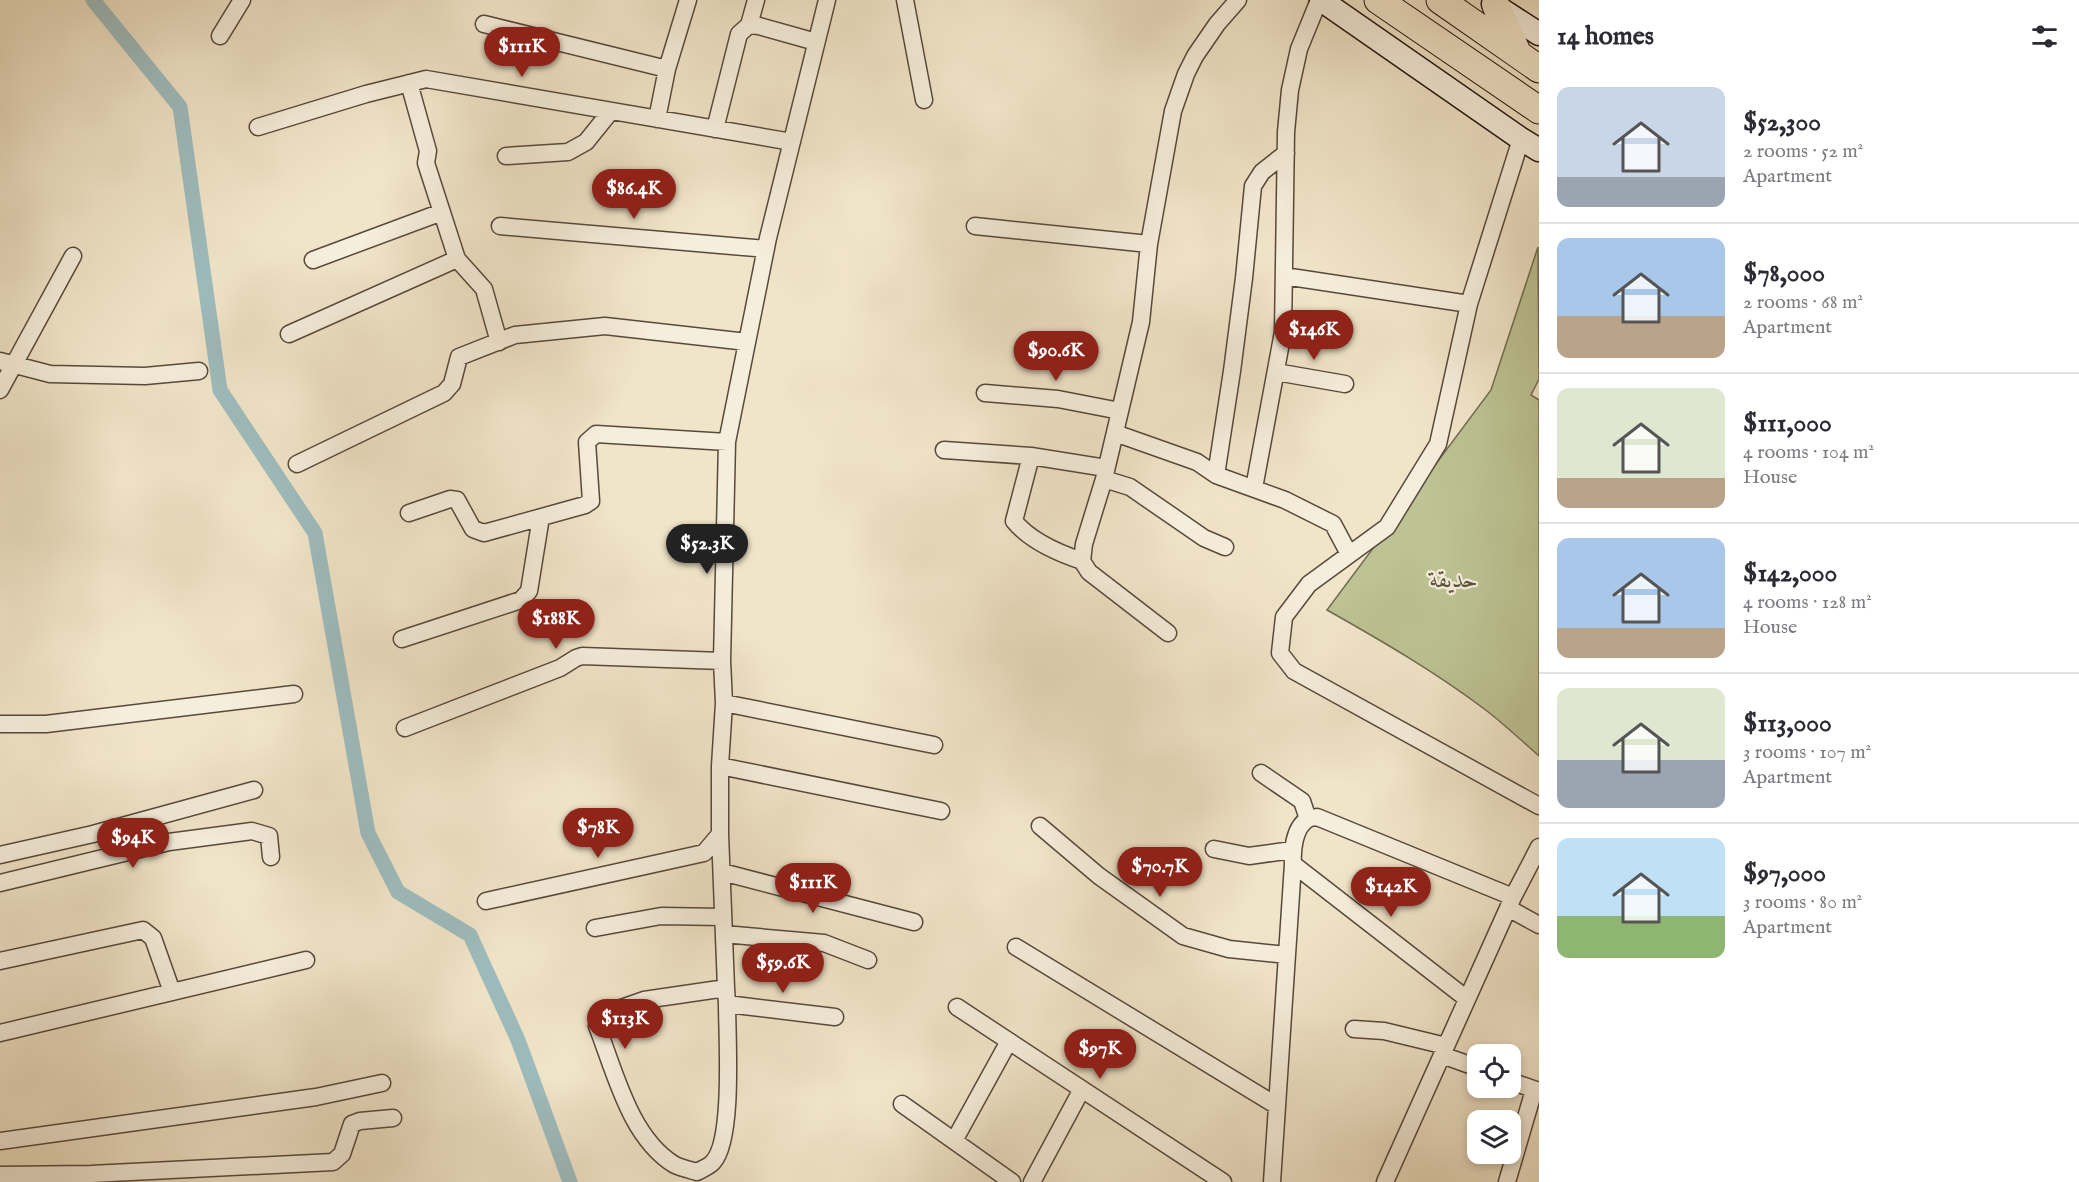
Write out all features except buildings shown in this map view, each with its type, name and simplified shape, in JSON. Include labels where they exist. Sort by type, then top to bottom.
[{"type":"highway","points":[[1378,0],[1539,110]]},
{"type":"highway","points":[[1440,0],[1529,62]]},
{"type":"highway","points":[[1492,3],[1529,62]]},
{"type":"main road","points":[[1320,0],[1530,145]]},
{"type":"main road","points":[[1492,3],[1539,34]]},
{"type":"street","points":[[220,36],[242,0]]},
{"type":"street","points":[[657,119],[667,69],[687,0]]},
{"type":"street","points":[[715,129],[739,34],[749,25],[756,0]]},
{"type":"street","points":[[827,0],[766,249],[727,442],[722,661],[724,702],[720,766],[726,996],[724,1137],[714,1162],[697,1172],[676,1166],[658,1151],[632,1119],[597,1026],[610,1012],[644,1000],[726,996],[836,1017]]},
{"type":"street","points":[[905,0],[924,100]]},
{"type":"street","points":[[1082,561],[1084,544],[1105,474],[1141,322],[1149,244],[1169,130],[1179,92],[1186,74],[1206,39],[1238,0]]},
{"type":"street","points":[[1254,489],[1283,332],[1287,111],[1299,49],[1320,0]]},
{"type":"street","points":[[484,24],[667,69]]},
{"type":"street","points":[[749,25],[816,42]]},
{"type":"street","points":[[258,127],[366,94],[426,79],[792,142]]},
{"type":"street","points":[[409,83],[428,151],[426,163],[457,259],[484,289],[499,342]]},
{"type":"street","points":[[506,156],[568,152],[586,142],[611,111]]},
{"type":"street","points":[[1530,145],[1469,304],[1438,444],[1387,527],[1310,584],[1284,617],[1280,653],[1294,671],[1539,806]]},
{"type":"street","points":[[1216,475],[1244,278],[1253,186],[1262,172],[1286,153]]},
{"type":"street","points":[[313,260],[442,212]]},
{"type":"street","points":[[500,226],[766,249]]},
{"type":"street","points":[[975,226],[1149,244]]},
{"type":"street","points":[[0,390],[7,363],[73,256]]},
{"type":"street","points":[[289,334],[457,259]]},
{"type":"street","points":[[1284,276],[1469,304]]},
{"type":"street","points":[[297,464],[444,393],[452,384],[459,357],[515,336],[605,326],[747,342]]},
{"type":"street","points":[[7,363],[50,374],[102,377],[199,371]]},
{"type":"street","points":[[1276,372],[1345,384]]},
{"type":"street","points":[[985,393],[1058,399],[1120,411]]},
{"type":"street","points":[[1115,433],[1197,462],[1216,475],[1285,500],[1333,524],[1349,554]]},
{"type":"street","points":[[409,513],[450,499],[457,500],[473,529],[484,533],[585,505],[591,501],[587,442],[596,434],[727,442]]},
{"type":"street","points":[[944,450],[1031,456],[1105,474],[1130,487],[1204,537],[1225,547]]},
{"type":"street","points":[[1031,456],[1014,521],[1020,529],[1058,553],[1082,561],[1089,572],[1168,633]]},
{"type":"street","points":[[402,639],[521,600],[529,591],[541,517]]},
{"type":"street","points":[[405,728],[560,668],[582,656],[722,661]]},
{"type":"street","points":[[0,724],[46,724],[294,694]]},
{"type":"street","points":[[724,702],[934,745]]},
{"type":"street","points":[[720,766],[941,811]]},
{"type":"street","points":[[1261,773],[1302,801],[1308,819]]},
{"type":"street","points":[[0,855],[93,834],[254,790]]},
{"type":"street","points":[[1272,1182],[1293,857],[1300,828],[1308,819],[1317,817],[1510,902],[1539,925]]},
{"type":"street","points":[[1040,826],[1099,876],[1183,936],[1229,949],[1287,955]]},
{"type":"street","points":[[0,883],[169,842],[252,831],[269,836],[272,858]]},
{"type":"street","points":[[486,902],[704,853],[720,834]]},
{"type":"street","points":[[1385,1182],[1510,902],[1539,847]]},
{"type":"street","points":[[1214,849],[1250,856],[1293,857],[1467,999]]},
{"type":"street","points":[[722,872],[914,922]]},
{"type":"street","points":[[595,928],[661,916],[824,943],[868,960]]},
{"type":"street","points":[[0,961],[143,930],[153,938],[172,992]]},
{"type":"street","points":[[1016,948],[1277,1106]]},
{"type":"street","points":[[0,1033],[306,960]]},
{"type":"street","points":[[957,1007],[1223,1182]]},
{"type":"street","points":[[1354,1029],[1384,1031],[1444,1051],[1467,1062]]},
{"type":"street","points":[[954,1141],[1009,1041]]},
{"type":"street","points":[[0,1142],[315,1096],[382,1083]]},
{"type":"street","points":[[1507,1182],[1537,1091],[1521,1085]]},
{"type":"street","points":[[1032,1182],[1082,1089]]},
{"type":"street","points":[[902,1104],[1012,1182]]},
{"type":"street","points":[[0,1175],[91,1174],[333,1162],[342,1154],[352,1124],[360,1121],[393,1118]]},
{"type":"green space","name":"حديقة","points":[[1538,247],[1539,379],[1531,395],[1539,400],[1539,756],[1494,716],[1468,697],[1389,646],[1327,610],[1491,390]]},
{"type":"waterway","points":[[93,0],[180,107],[220,390],[315,533],[368,833],[398,892],[470,935],[518,1040],[570,1182]]}]
